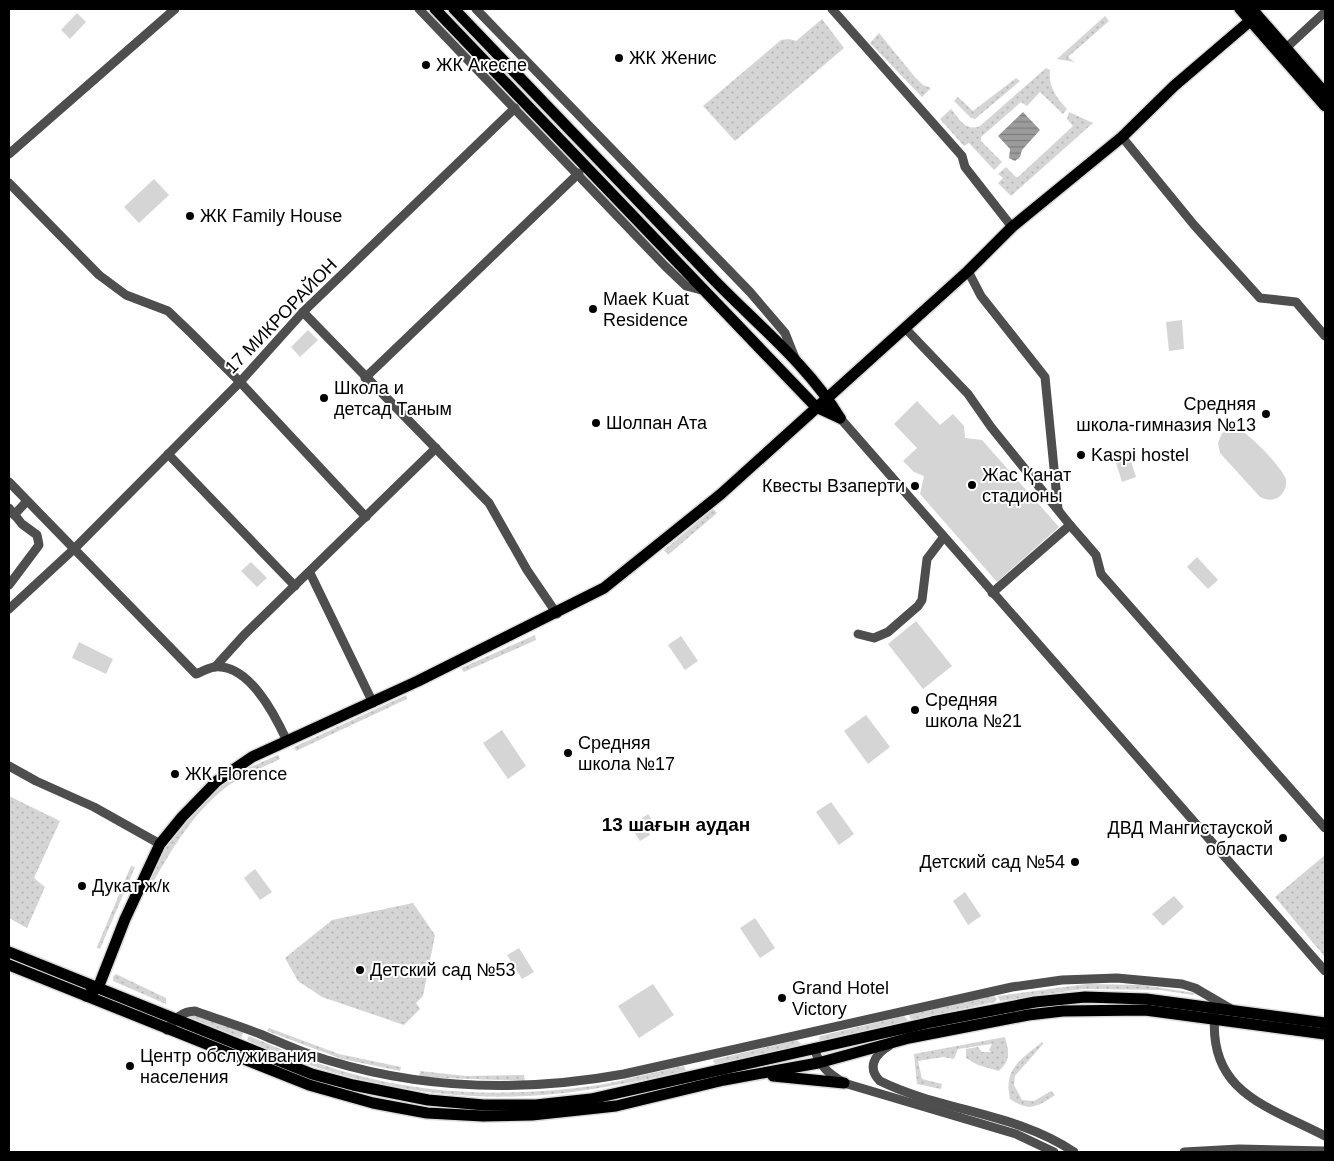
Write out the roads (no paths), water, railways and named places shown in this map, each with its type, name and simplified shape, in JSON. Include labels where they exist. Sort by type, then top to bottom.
[{"type":"main road","points":[[435,9],[816,407],[840,418]]},
{"type":"main road","points":[[454,9],[797,362],[827,397],[840,418]]},
{"type":"main road","points":[[1240,9],[1253,15],[1286,48],[1325,93]]},
{"type":"main road","points":[[1253,15],[1325,106]]},
{"type":"main road","points":[[86,996],[98,988],[125,919],[160,844],[182,817],[217,781],[252,757],[373,703],[557,614],[604,588],[721,494],[968,271],[1012,227],[1122,137],[1174,86],[1253,15]]},
{"type":"main road","points":[[492,68],[501,58]]},
{"type":"main road","points":[[9,952],[312,1074],[353,1085],[428,1100],[484,1105],[536,1105],[591,1099],[814,1048],[1035,1002],[1085,998],[1146,999],[1325,1034]]},
{"type":"main road","points":[[9,965],[167,1030],[316,1087],[373,1103],[427,1112],[483,1116],[579,1111],[616,1106],[754,1074],[818,1063],[895,1042],[1028,1015],[1063,1010],[1145,1010],[1215,1013],[1232,1010],[1325,1023]]},
{"type":"main road","points":[[1312,1021],[1325,1014]]},
{"type":"main road","points":[[754,1074],[844,1083]]},
{"type":"street","points":[[9,154],[175,9]]},
{"type":"street","points":[[419,9],[578,173],[664,266],[686,286],[707,292]]},
{"type":"street","points":[[476,9],[750,292],[785,333],[797,362]]},
{"type":"street","points":[[832,9],[962,156],[965,167],[1012,227]]},
{"type":"street","points":[[1286,48],[1325,12]]},
{"type":"street","name":"17 МИКРОРАЙОН","points":[[9,609],[74,549],[240,382],[303,312],[515,108]]},
{"type":"street","points":[[1122,137],[1194,225],[1260,298],[1296,302],[1325,336]]},
{"type":"street","points":[[365,378],[578,173]]},
{"type":"street","points":[[9,183],[99,275],[126,294],[168,312],[240,382],[366,517]]},
{"type":"street","points":[[968,271],[982,296],[1045,377],[1058,510]]},
{"type":"street","points":[[303,312],[365,378],[489,503],[527,570],[557,614]]},
{"type":"street","points":[[905,328],[968,394],[991,427],[1070,525],[1096,554],[1101,574],[1325,828]]},
{"type":"street","points":[[840,418],[943,538],[1325,972]]},
{"type":"street","points":[[9,482],[196,674],[215,667],[436,448]]},
{"type":"street","points":[[168,454],[295,586]]},
{"type":"street","points":[[9,586],[38,545],[37,535],[22,524],[11,512],[27,501]]},
{"type":"street","points":[[992,593],[1070,525]]},
{"type":"street","points":[[858,634],[874,638],[888,632],[918,606],[922,600],[927,559],[943,538]]},
{"type":"street","points":[[310,573],[373,703]]},
{"type":"street","points":[[215,667],[236,672],[257,690],[276,718],[287,741]]},
{"type":"street","points":[[9,766],[36,782],[94,808],[160,844]]},
{"type":"street","points":[[167,1030],[174,1020],[184,1013],[196,1011],[326,1060],[382,1075],[426,1082],[487,1087],[577,1083],[1012,987],[1062,980],[1116,978],[1182,984],[1195,988],[1232,1010]]},
{"type":"street","points":[[1215,1013],[1216,1049],[1222,1065],[1243,1093],[1325,1136]]},
{"type":"street","points":[[895,1042],[882,1050],[872,1064],[875,1076],[880,1081],[1017,1126],[1044,1136],[1074,1152]]},
{"type":"street","points":[[814,1048],[818,1063],[825,1072],[844,1083],[1016,1134],[1054,1152]]},
{"type":"street","points":[[1184,1152],[1239,1148],[1325,1151]]},
{"type":"place","name":"ЖК Женис","points":[[619,58]]},
{"type":"place","name":"ЖК Акеспе","points":[[426,65]]},
{"type":"place","name":"ЖК Family House","points":[[190,216]]},
{"type":"place","name":"Maek Kuat Residence","points":[[593,309]]},
{"type":"place","name":"Школа и детсад Таным","points":[[324,398]]},
{"type":"place","name":"Средняя школа-гимназия №13","points":[[1266,414]]},
{"type":"place","name":"Шолпан Ата","points":[[596,423]]},
{"type":"place","name":"Kaspi hostel","points":[[1081,455]]},
{"type":"place","name":"Жас Қанат стадионы","points":[[972,485]]},
{"type":"place","name":"Квесты Взаперти","points":[[915,486]]},
{"type":"place","name":"Средняя школа №21","points":[[915,710]]},
{"type":"place","name":"Средняя школа №17","points":[[568,753]]},
{"type":"place","name":"ЖК Florence","points":[[175,774]]},
{"type":"place","name":"ДВД Мангистауской области","points":[[1283,838]]},
{"type":"place","name":"Детский сад №54","points":[[1075,862]]},
{"type":"place","name":"Дукат ж/к","points":[[82,886]]},
{"type":"place","name":"Детский сад №53","points":[[360,970]]},
{"type":"place","name":"Grand Hotel Victory","points":[[782,998]]},
{"type":"place","name":"Центр обслуживания населения","points":[[130,1066]]},
{"type":"district","name":"13 шағын аудан","points":[[676,824]]}]
